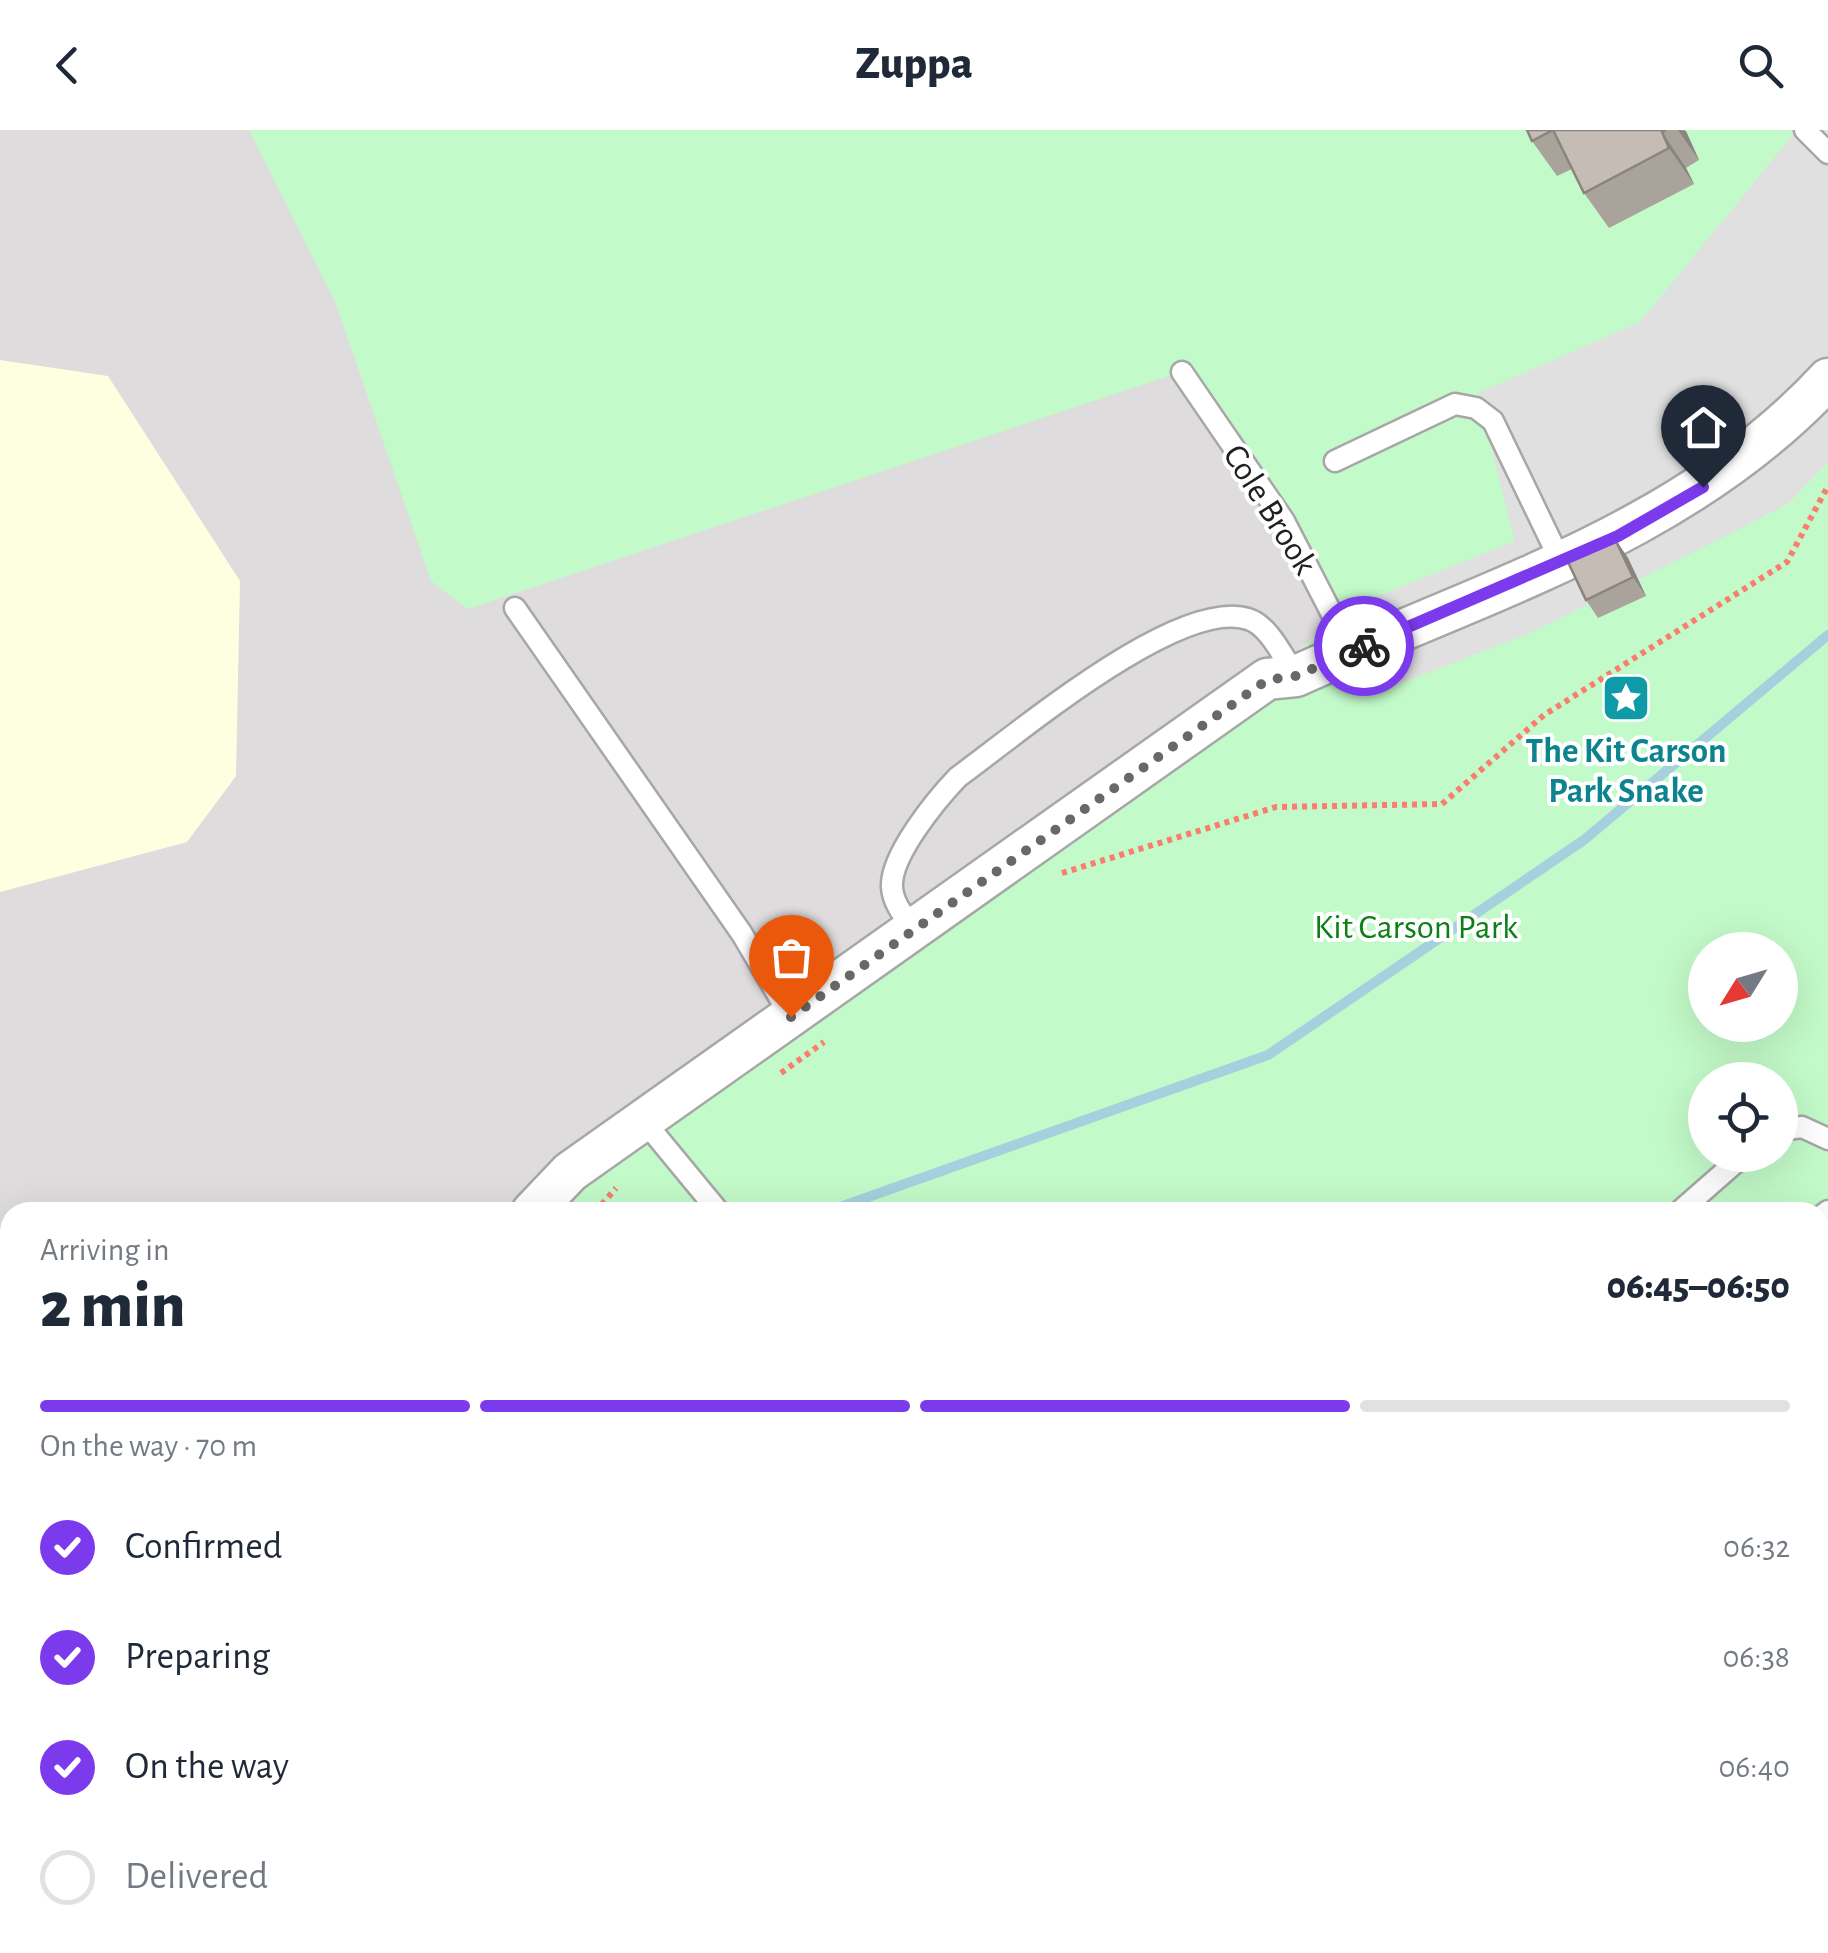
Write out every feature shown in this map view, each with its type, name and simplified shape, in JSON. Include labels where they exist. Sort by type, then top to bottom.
[{"type":"street","points":[[542,1202],[570,1172],[1267,680],[1296,676],[1618,536],[1703,487],[1770,436],[1828,379]]},
{"type":"lane","points":[[1805,130],[1828,153]]},
{"type":"lane","name":"Cole Brook","points":[[1182,372],[1284,520],[1352,651]]},
{"type":"lane","points":[[1335,462],[1455,404],[1476,408],[1493,421],[1561,562]]},
{"type":"lane","points":[[516,608],[742,934],[791,1017]]},
{"type":"lane","points":[[914,930],[895,902],[893,873],[938,797],[958,777],[1148,642],[1198,622],[1244,617],[1259,624],[1296,676]]},
{"type":"lane","points":[[644,1121],[710,1202]]},
{"type":"lane","points":[[1798,1128],[1828,1139]]},
{"type":"lane","points":[[1691,1202],[1725,1172]]},
{"type":"path","points":[[1054,875],[1276,806],[1442,804],[1544,715],[1786,562],[1828,486]]},
{"type":"path","points":[[779,1074],[826,1041]]},
{"type":"path","points":[[603,1202],[620,1184]]},
{"type":"shaded area","points":[[0,130],[1066,130],[1285,522],[1331,623],[1222,714],[540,1202],[0,1202]]},
{"type":"shaded area","points":[[1797,130],[1828,130],[1828,462],[1789,503],[1720,539],[1528,634],[1389,688],[1356,605],[1515,541],[1478,393],[1640,322]]},
{"type":"shaded area","points":[[0,360],[108,376],[240,581],[236,776],[187,842],[0,892]]},
{"type":"green space","name":"Kit Carson Park","points":[[249,130],[1828,130],[1828,1202],[540,1202],[1222,714],[1331,624],[1324,588],[1181,372],[468,609],[431,581],[336,304]]},
{"type":"building","points":[[1527,130],[1553,130],[1532,141]]},
{"type":"building","points":[[1553,130],[1666,130],[1662,132],[1669,148],[1584,193]]},
{"type":"building","points":[[1615,539],[1633,577],[1586,600],[1568,562]]},
{"type":"waterway","points":[[854,1202],[1268,1055],[1584,840],[1828,635]]},
{"type":"way so far","points":[[791,1017],[1267,680],[1296,676],[1364,646]]},
{"type":"place","name":"The Kit Carson Park Snake","points":[[1626,698]]},
{"type":"route","points":[[1364,646],[1618,536],[1703,487]]}]
